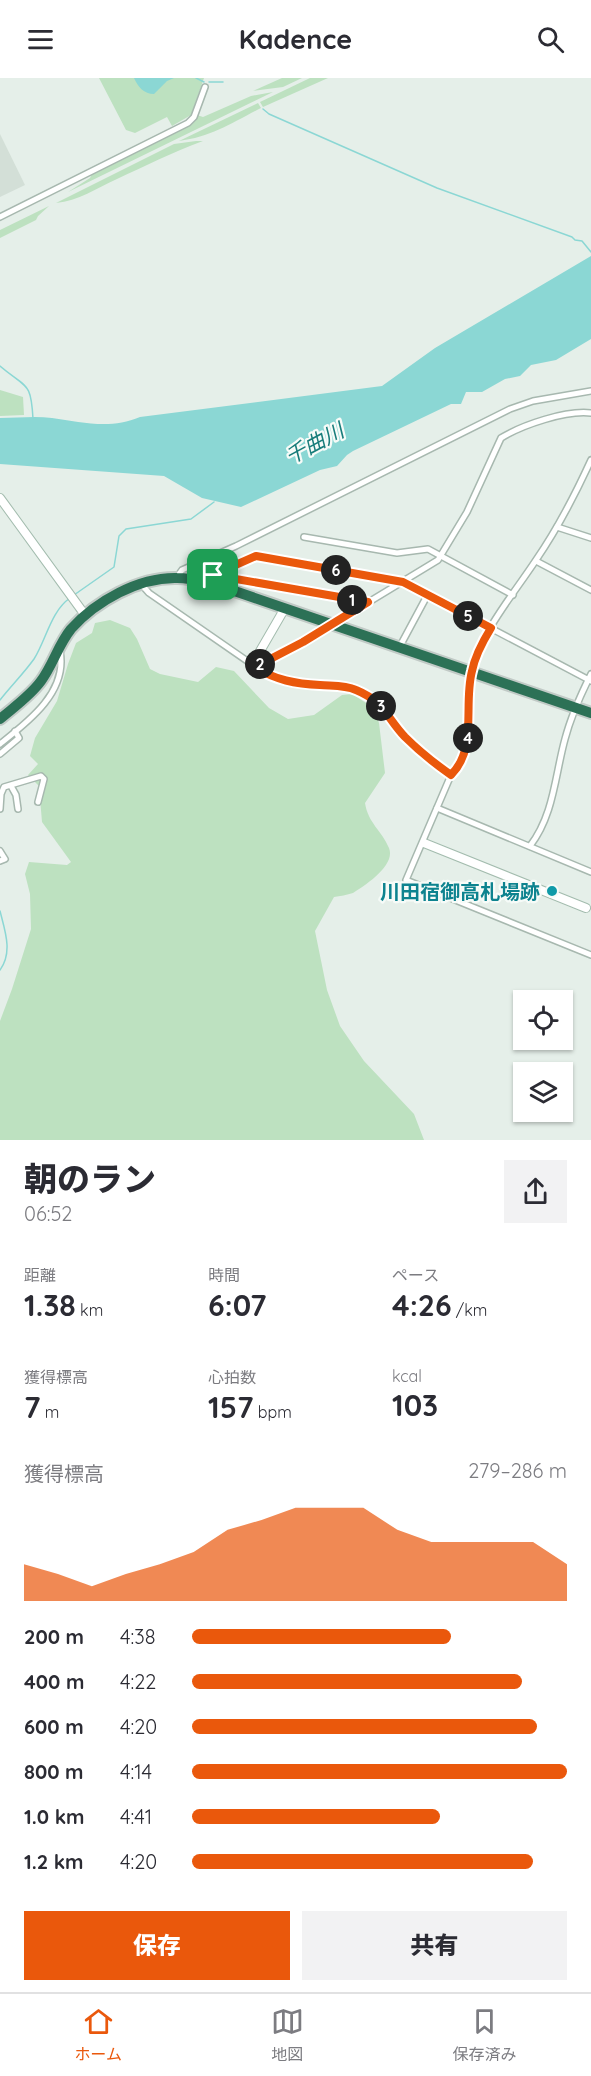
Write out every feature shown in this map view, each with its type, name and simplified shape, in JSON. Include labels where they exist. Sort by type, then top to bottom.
[{"type":"highway","points":[[0,719],[29,695],[42,680],[59,647],[83,612],[107,600],[144,588],[155,580],[176,578],[214,584],[591,713]]},
{"type":"street","points":[[0,217],[188,123],[194,117],[205,87]]},
{"type":"street","points":[[176,578],[182,570],[236,546],[510,409],[533,401],[591,391]]},
{"type":"street","points":[[253,666],[332,624],[403,582],[441,556],[467,512],[501,438],[512,431],[549,419],[583,412],[591,413]]},
{"type":"street","points":[[591,460],[557,527],[491,628],[471,672],[467,704],[468,738],[459,767],[451,775],[424,843],[419,847],[406,880],[591,955]]},
{"type":"street","points":[[0,498],[83,612]]},
{"type":"street","points":[[557,527],[591,538]]},
{"type":"street","points":[[304,537],[397,553],[428,549],[513,595]]},
{"type":"street","points":[[213,575],[256,556],[403,582],[590,678],[574,707],[549,808],[530,846]]},
{"type":"street","points":[[536,561],[591,590]]},
{"type":"street","points":[[188,579],[194,575],[213,575],[368,602]]},
{"type":"street","points":[[144,588],[253,666],[278,679],[341,686],[355,690],[378,702],[403,734],[424,755],[451,775]]},
{"type":"street","points":[[399,648],[428,594]]},
{"type":"street","points":[[253,666],[285,608]]},
{"type":"street","points":[[0,744],[38,711],[53,692],[60,673],[59,647]]},
{"type":"street","points":[[0,753],[19,738],[15,731]]},
{"type":"street","points":[[0,809],[2,789],[33,777],[43,777],[38,802]]},
{"type":"street","points":[[11,786],[16,795],[18,809]]},
{"type":"street","points":[[437,808],[591,872]]},
{"type":"street","points":[[424,843],[589,909]]},
{"type":"street","points":[[0,851],[4,859],[0,861]]},
{"type":"shaded area","points":[[0,134],[25,185],[0,197]]},
{"type":"green space","points":[[99,78],[204,78],[191,115],[172,126],[167,117],[135,133],[126,130]]},
{"type":"green space","points":[[282,78],[302,78],[283,87],[253,91]]},
{"type":"green space","points":[[310,78],[328,78],[263,107],[260,102]]},
{"type":"green space","points":[[273,92],[68,192],[90,178],[92,174],[192,124],[197,115],[203,117],[251,96]]},
{"type":"green space","points":[[258,103],[261,108],[221,129],[179,141]]},
{"type":"green space","points":[[203,141],[159,159],[80,197],[56,203],[174,144]]},
{"type":"green space","points":[[49,206],[36,220],[0,238],[0,230]]},
{"type":"green space","points":[[0,390],[23,397],[24,415],[0,416]]},
{"type":"green space","points":[[110,620],[130,628],[150,669],[160,674],[198,682],[216,667],[234,671],[269,708],[288,719],[314,715],[342,695],[352,694],[374,708],[379,723],[385,773],[365,803],[369,816],[386,842],[390,854],[384,868],[365,885],[353,893],[334,897],[315,931],[327,990],[340,1026],[364,1061],[414,1114],[424,1140],[0,1140],[0,1021],[31,929],[30,894],[25,874],[29,862],[67,865],[71,862],[42,822],[39,786],[28,775],[38,764],[30,756],[35,738],[57,701],[76,643],[92,633],[95,623]]},
{"type":"water","points":[[134,78],[174,78],[167,81],[154,94],[142,89]]},
{"type":"water","name":"千曲川","points":[[591,256],[591,339],[556,360],[531,365],[520,376],[505,379],[482,392],[466,392],[461,404],[451,404],[353,451],[337,466],[320,470],[241,507],[202,498],[164,476],[0,464],[0,418],[46,417],[107,424],[140,417],[382,386],[435,348]]},
{"type":"waterway","points":[[196,78],[204,82]]},
{"type":"waterway","points":[[209,82],[223,82]]},
{"type":"waterway","points":[[263,109],[269,114],[437,188],[582,241],[591,252]]},
{"type":"waterway","points":[[0,366],[26,387],[31,398],[33,419]]},
{"type":"waterway","points":[[74,595],[114,567],[119,536],[126,529],[191,519],[214,502]]},
{"type":"waterway","points":[[0,700],[34,659],[53,618],[70,598]]},
{"type":"waterway","points":[[0,911],[7,949],[0,970]]},
{"type":"place","name":"川田宿御高札場跡","points":[[552,891]]},
{"type":"route","points":[[256,556],[403,582],[491,628],[471,672],[467,704],[468,738],[459,767],[451,775],[424,755],[403,734],[378,702],[355,690],[341,686],[278,679],[255,667],[303,642],[368,602],[213,575],[256,556]]}]
